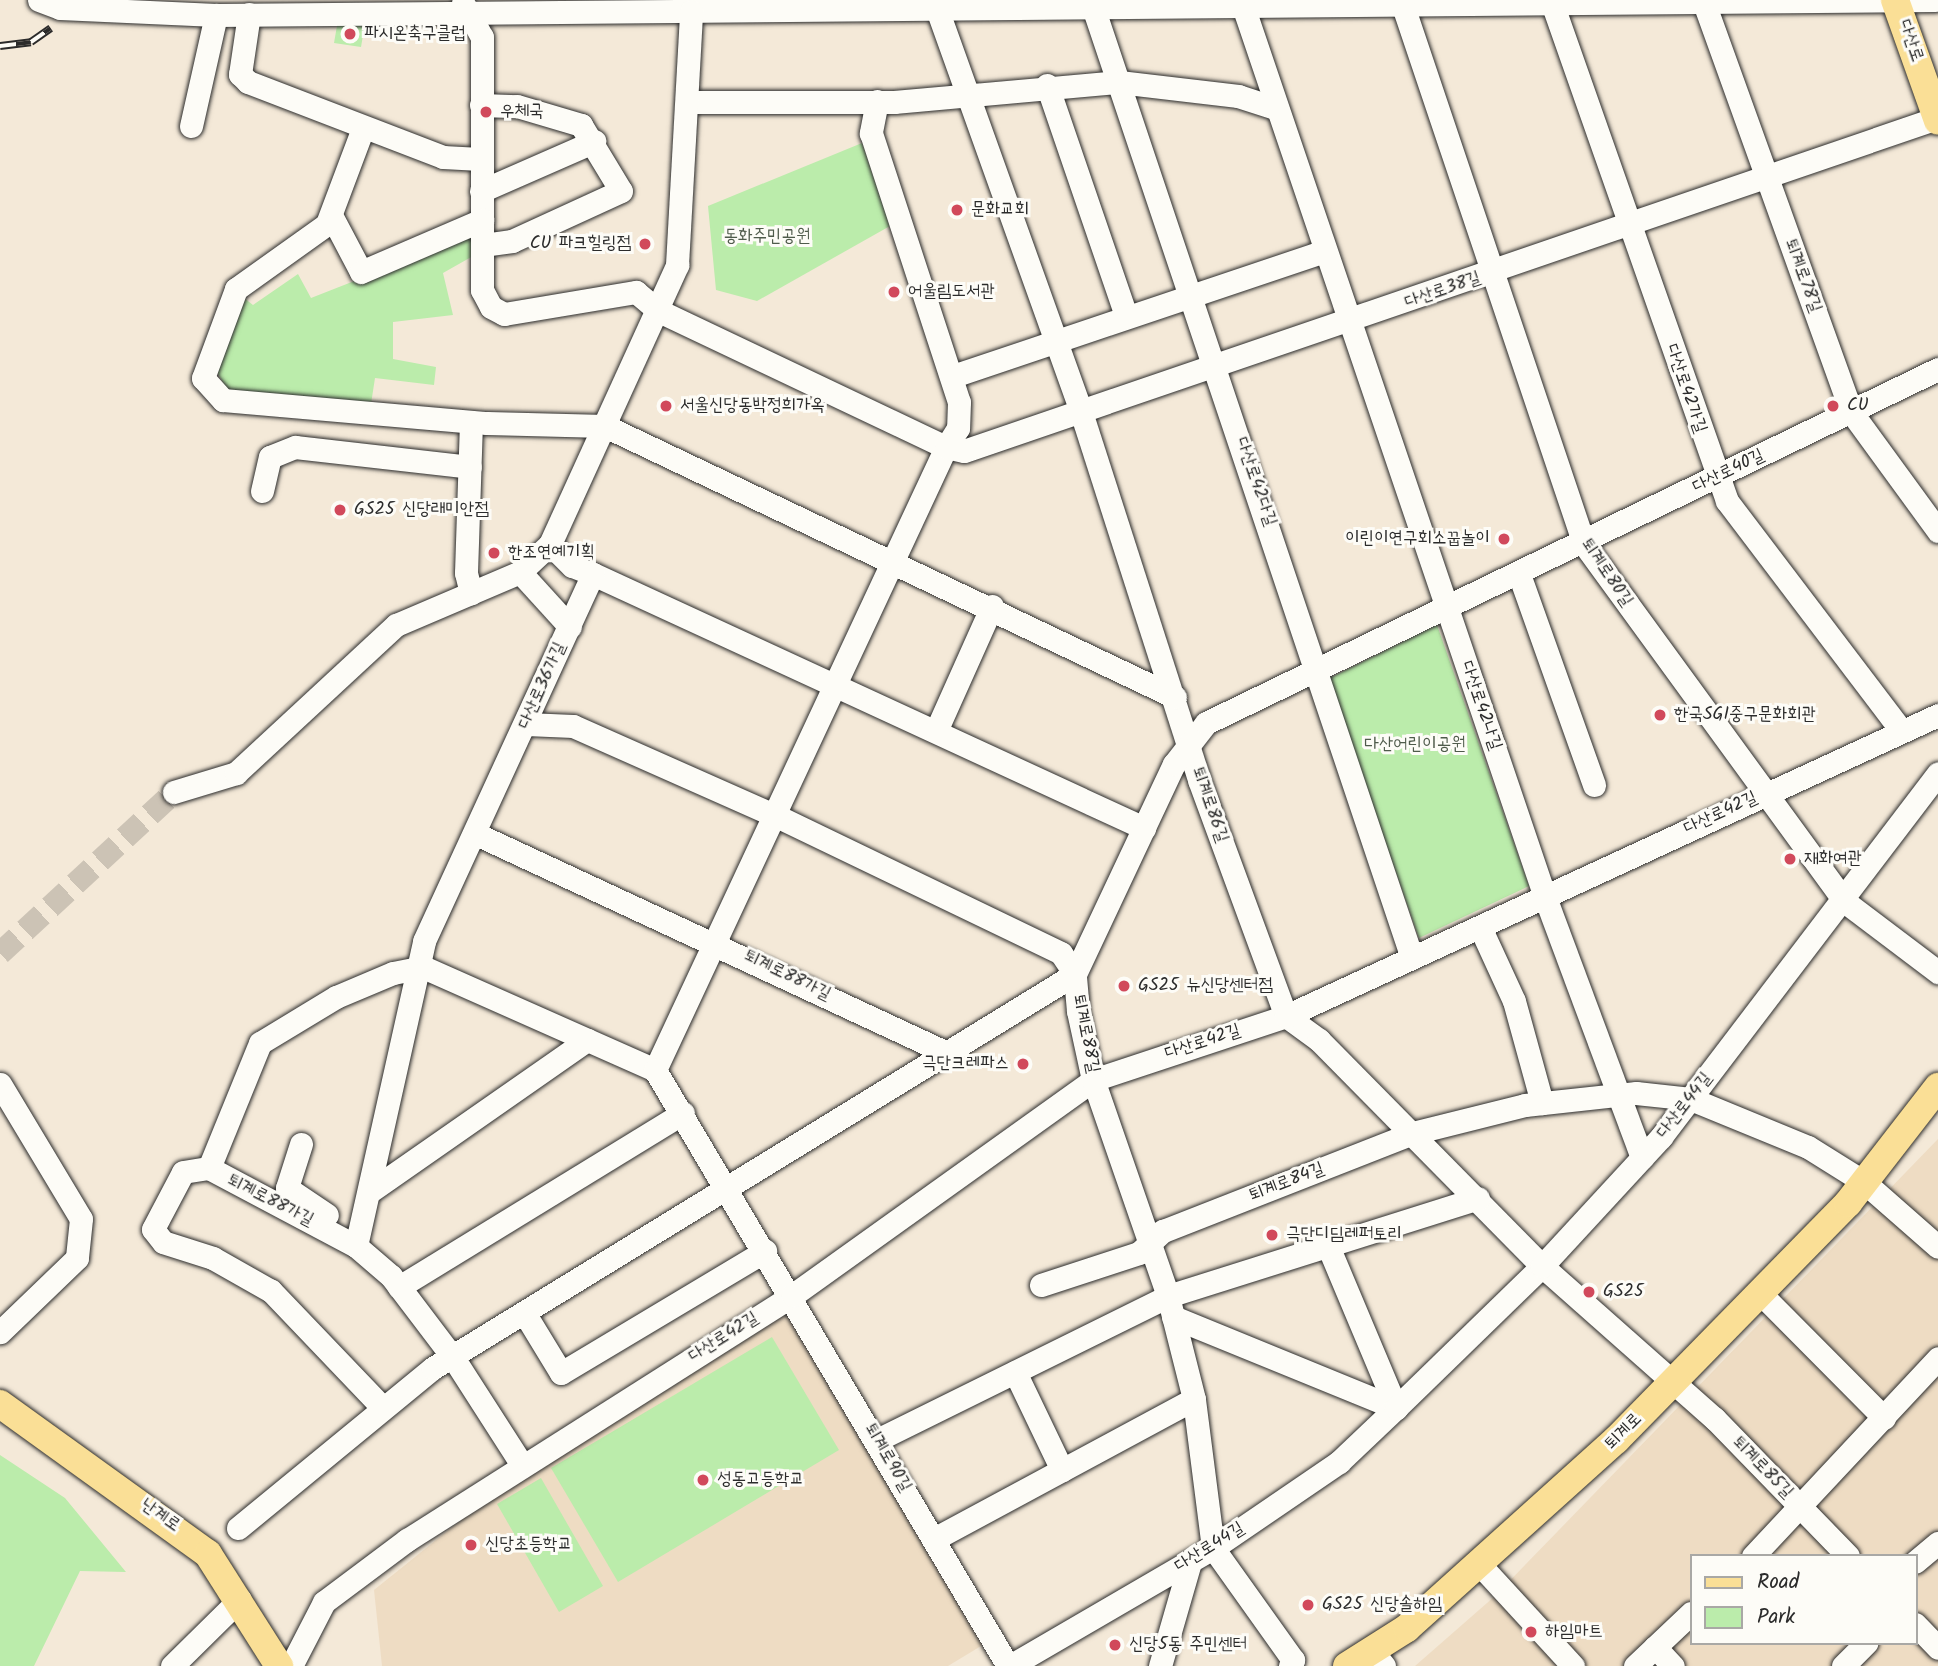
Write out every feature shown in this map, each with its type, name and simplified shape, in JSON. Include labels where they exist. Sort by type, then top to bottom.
[{"type":"main road","name":"다산로","points":[[1896,0],[1937,119]]},
{"type":"main road","name":"퇴계로","points":[[1347,1666],[1378,1658],[1481,1566],[1672,1383],[1864,1182],[1938,1087]]},
{"type":"main road","name":"난계로","points":[[0,1404],[176,1527],[208,1554],[240,1599],[279,1666]]},
{"type":"street","points":[[39,0],[216,15],[465,6],[691,11],[1401,1],[1935,0]]},
{"type":"street","name":"퇴계로80길","points":[[1401,1],[1584,544],[1763,794],[1844,901],[1938,972]]},
{"type":"street","name":"퇴계로78길","points":[[1704,1],[1852,413],[1938,531]]},
{"type":"street","name":"다산로42가길","points":[[1552,2],[1716,478],[1901,730]]},
{"type":"street","name":"다산로42나길","points":[[1242,3],[1348,323],[1545,897],[1615,1094],[1642,1158]]},
{"type":"street","points":[[465,6],[482,37],[480,159],[482,246],[512,241],[621,191],[588,133],[517,106],[481,105]]},
{"type":"street","name":"다산로42다길","points":[[1093,7],[1217,367],[1412,958]]},
{"type":"street","name":"퇴계로86길","points":[[937,9],[1082,415],[1189,744],[1286,1016],[1413,1133],[1542,1266],[1672,1383]]},
{"type":"street","points":[[174,792],[236,773],[396,625],[520,572],[550,544],[659,311],[677,265],[690,102],[691,11]]},
{"type":"street","points":[[248,14],[240,74],[248,82],[363,128],[443,156],[480,159]]},
{"type":"street","points":[[191,127],[216,15]]},
{"type":"street","points":[[690,102],[877,101],[968,95],[1046,85],[1119,82],[1238,96],[1276,108]]},
{"type":"street","points":[[1046,85],[1126,316]]},
{"type":"street","points":[[209,1168],[260,1043],[337,997],[424,967],[655,1070],[718,944],[946,447],[958,428],[953,376],[872,133],[877,101]]},
{"type":"street","name":"다산로38길","points":[[482,246],[482,290],[504,314],[636,292],[659,311],[946,447],[964,451],[1082,415],[1937,119]]},
{"type":"street","points":[[363,128],[331,215],[271,269],[236,289],[202,378],[223,400],[471,422],[605,426],[896,559],[1175,697]]},
{"type":"street","points":[[481,191],[588,133]]},
{"type":"street","points":[[331,215],[361,272],[482,220]]},
{"type":"street","points":[[953,376],[1324,251]]},
{"type":"street","name":"다산로40길","points":[[1189,744],[1206,723],[1319,673],[1446,607],[1584,544],[1938,369]]},
{"type":"street","points":[[471,422],[466,573],[471,593]]},
{"type":"street","points":[[262,491],[270,457],[295,447],[470,467]]},
{"type":"street","points":[[550,544],[572,566],[837,685],[1144,828]]},
{"type":"street","points":[[520,572],[570,627]]},
{"type":"street","name":"다산로36가길","points":[[424,967],[424,941],[593,574]]},
{"type":"street","points":[[1519,574],[1594,785]]},
{"type":"street","points":[[936,731],[992,606]]},
{"type":"street","name":"다산로42길","points":[[291,1666],[324,1602],[522,1465],[793,1295],[1093,1080],[1286,1016],[1938,715]]},
{"type":"street","points":[[238,1528],[382,1407],[454,1359],[725,1188],[1075,974],[1061,953],[776,816],[573,726],[526,724]]},
{"type":"street","name":"퇴계로88길","points":[[1189,744],[1144,828],[1075,974],[1093,1080],[1171,1307],[1194,1399],[1213,1548],[1290,1666]]},
{"type":"street","name":"다산로44길","points":[[1009,1666],[1213,1548],[1339,1462],[1396,1408],[1542,1266],[1642,1158],[1844,901],[1938,773]]},
{"type":"street","name":"퇴계로88가길","points":[[474,833],[718,944],[945,1052]]},
{"type":"street","points":[[1480,927],[1514,1001],[1542,1103]]},
{"type":"street","points":[[357,1239],[424,967]]},
{"type":"street","points":[[369,1192],[587,1040]]},
{"type":"street","name":"퇴계로90길","points":[[655,1070],[793,1295],[1009,1666]]},
{"type":"street","points":[[0,1084],[81,1219],[77,1258],[0,1332]]},
{"type":"street","name":"퇴계로84길","points":[[1041,1285],[1150,1244],[1163,1231],[1413,1133],[1542,1103],[1615,1094],[1690,1099],[1769,1128],[1864,1182],[1938,1247]]},
{"type":"street","points":[[399,1287],[682,1113]]},
{"type":"street","name":"퇴계로88가길","points":[[301,1144],[287,1188],[357,1239],[399,1287],[454,1359]]},
{"type":"street","name":"퇴계로88가길","points":[[357,1239],[209,1168],[183,1172],[153,1229],[163,1242],[213,1258],[271,1291],[382,1407]]},
{"type":"street","points":[[877,1440],[1015,1372],[1171,1307],[1328,1246],[1478,1198]]},
{"type":"street","points":[[1328,1246],[1396,1408]]},
{"type":"street","points":[[525,1314],[561,1373],[765,1251]]},
{"type":"street","points":[[1760,1293],[1884,1418]]},
{"type":"street","points":[[1171,1307],[1396,1408]]},
{"type":"street","points":[[1755,1554],[1803,1509],[1938,1358]]},
{"type":"street","points":[[454,1359],[522,1465]]},
{"type":"street","points":[[1015,1372],[1062,1470]]},
{"type":"street","name":"퇴계로85길","points":[[1672,1383],[1846,1554]]},
{"type":"street","points":[[934,1539],[1194,1399]]},
{"type":"street","points":[[1917,1560],[1938,1543]]},
{"type":"street","points":[[1160,1666],[1190,1562]]},
{"type":"street","points":[[1481,1566],[1573,1666]]},
{"type":"street","points":[[172,1666],[240,1599]]},
{"type":"street","points":[[1635,1666],[1689,1615]]},
{"type":"street","points":[[1917,1626],[1938,1647]]},
{"type":"street","points":[[1843,1666],[1864,1645]]},
{"type":"street","points":[[1655,1647],[1674,1666]]},
{"type":"shaded area","points":[[1938,1139],[1938,1666],[1415,1666],[1495,1596]]},
{"type":"shaded area","name":"성동고등학교","points":[[789,1310],[986,1643],[948,1666],[382,1666],[374,1590],[487,1499]]},
{"type":"green space","name":"파시온축구클럽","points":[[338,20],[365,24],[361,47],[334,43]]},
{"type":"green space","name":"동화주민공원","points":[[862,143],[890,226],[757,301],[716,290],[708,206]]},
{"type":"green space","points":[[474,234],[473,256],[443,273],[453,315],[393,322],[393,359],[436,367],[434,385],[375,378],[371,404],[229,393],[216,370],[244,298],[253,305],[298,274],[311,298]]},
{"type":"green space","name":"다산어린이공원","points":[[1437,625],[1529,886],[1419,938],[1328,679]]},
{"type":"green space","points":[[772,1337],[839,1450],[618,1582],[551,1468]]},
{"type":"green space","points":[[0,1455],[65,1498],[126,1572],[80,1571],[34,1666],[0,1666]]},
{"type":"green space","points":[[541,1478],[603,1586],[559,1612],[497,1504]]},
{"type":"tunnel","points":[[0,953],[174,792]]},
{"type":"railway","points":[[0,46],[31,42],[51,28]]},
{"type":"place","name":"파시온축구클럽","points":[[350,34]]},
{"type":"place","name":"우체국","points":[[486,112]]},
{"type":"place","name":"문화교회","points":[[957,210]]},
{"type":"place","name":"CU 파크힐링점","points":[[645,244]]},
{"type":"place","name":"어울림도서관","points":[[894,292]]},
{"type":"place","name":"서울신당동박정희가옥","points":[[666,406]]},
{"type":"place","name":"CU","points":[[1833,406]]},
{"type":"place","name":"GS25 신당래미안점","points":[[340,510]]},
{"type":"place","name":"이린이연구회소꿉놀이","points":[[1504,539]]},
{"type":"place","name":"한조연예기획","points":[[494,553]]},
{"type":"place","name":"한국SGI중구문화회관","points":[[1660,715]]},
{"type":"place","name":"재화여관","points":[[1790,859]]},
{"type":"place","name":"GS25 뉴신당센터점","points":[[1124,986]]},
{"type":"place","name":"극단크레파스","points":[[1023,1064]]},
{"type":"place","name":"극단디딤레퍼토리","points":[[1272,1235]]},
{"type":"place","name":"GS25","points":[[1589,1292]]},
{"type":"place","name":"성동고등학교","points":[[703,1480]]},
{"type":"place","name":"신당초등학교","points":[[471,1545]]},
{"type":"place","name":"GS25 신당솔하임","points":[[1308,1605]]},
{"type":"place","name":"하임마트","points":[[1531,1632]]},
{"type":"place","name":"신당5동 주민센터","points":[[1115,1645]]}]
